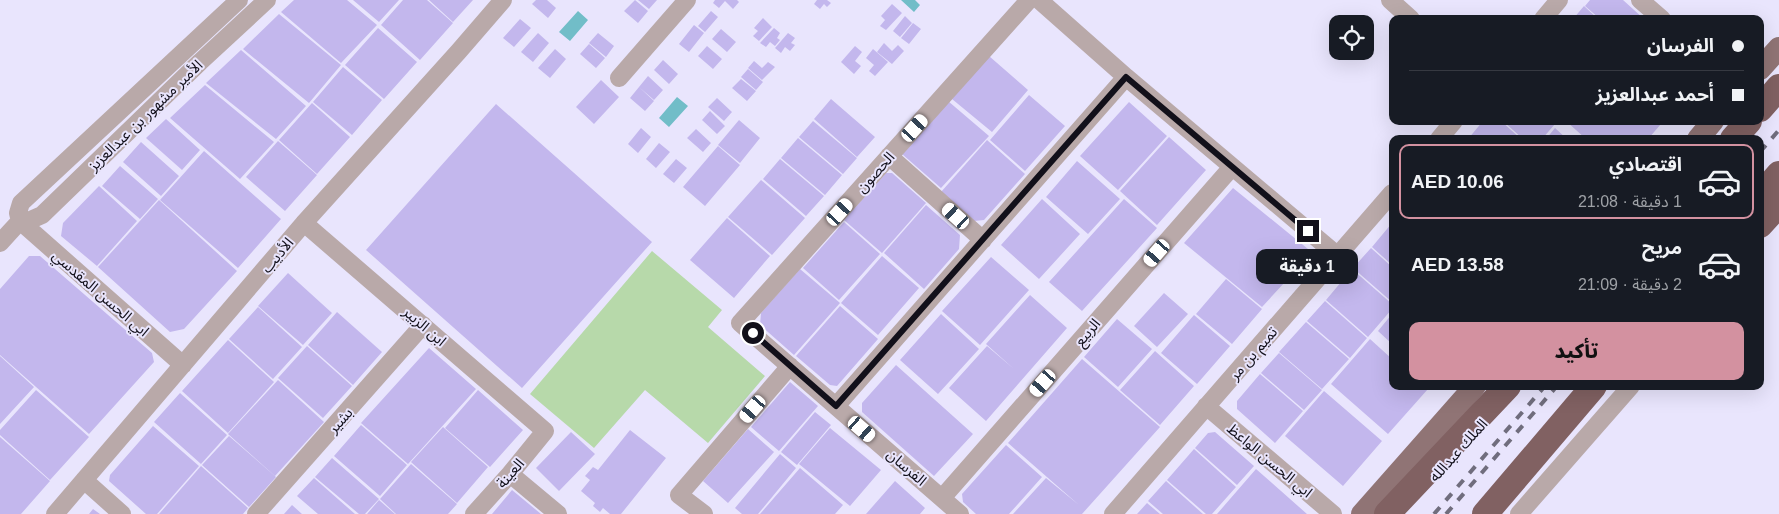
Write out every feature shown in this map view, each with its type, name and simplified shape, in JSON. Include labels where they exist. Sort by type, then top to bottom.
[{"type":"highway","points":[[1764,104],[1779,87]]},
{"type":"highway","points":[[1737,135],[1746,125]]},
{"type":"highway","points":[[1764,191],[1779,174]]},
{"type":"highway","points":[[1764,221],[1779,204]]},
{"type":"highway","points":[[1386,514],[1504,390]]},
{"type":"highway","name":"الملك عبدالله","points":[[1401,514],[1511,390]]},
{"type":"highway","points":[[1485,514],[1591,390]]},
{"type":"highway","points":[[1560,426],[1596,390]]},
{"type":"main road","points":[[1764,65],[1779,48]]},
{"type":"main road","points":[[1702,135],[1710,125]]},
{"type":"main road","points":[[1362,514],[1471,390]]},
{"type":"street","name":"الأمير مشهور بن عبدالعزيز","points":[[239,0],[20,203],[18,213],[20,221],[26,222],[42,215],[267,0]]},
{"type":"street","name":"الأديب","points":[[55,514],[304,222],[503,0]]},
{"type":"street","points":[[618,78],[687,0]]},
{"type":"street","name":"الحصون","points":[[740,323],[1029,0]]},
{"type":"street","points":[[1040,0],[1126,77],[1338,256]]},
{"type":"street","points":[[1390,0],[1407,15]]},
{"type":"street","points":[[1546,15],[1559,0]]},
{"type":"street","points":[[1640,0],[1657,15]]},
{"type":"street","points":[[836,406],[1126,77]]},
{"type":"street","points":[[1442,135],[1450,125]]},
{"type":"street","points":[[889,156],[983,240]]},
{"type":"street","name":"الربيع","points":[[942,498],[1232,167]]},
{"type":"street","name":"تميم بن مر","points":[[1113,514],[1389,196]]},
{"type":"street","points":[[1764,231],[1779,213]]},
{"type":"street","points":[[0,243],[20,221]]},
{"type":"street","name":"ابي الحسن المقدسي","points":[[20,221],[183,365]]},
{"type":"street","name":"ابن الزبير","points":[[304,222],[545,431]]},
{"type":"street","name":"الفرسان","points":[[740,323],[960,514]]},
{"type":"street","name":"بشير","points":[[256,514],[424,325]]},
{"type":"street","points":[[704,514],[679,495],[790,366]]},
{"type":"street","points":[[1519,514],[1628,390]]},
{"type":"street","name":"ابي الحسن الواعظ","points":[[1206,406],[1333,514]]},
{"type":"street","name":"العينة","points":[[474,514],[545,431]]},
{"type":"street","points":[[510,474],[558,514]]},
{"type":"street","points":[[84,480],[122,514]]},
{"type":"shaded area","points":[[901,0],[915,0],[920,5],[914,12]]},
{"type":"shaded area","points":[[578,11],[588,20],[570,41],[559,32]]},
{"type":"shaded area","points":[[677,97],[688,106],[669,127],[659,118]]},
{"type":"shaded area","points":[[652,251],[722,310],[708,327],[765,376],[708,443],[645,390],[594,448],[530,394]]},
{"type":"building","points":[[294,0],[347,0],[377,25],[341,63],[281,12]]},
{"type":"building","points":[[353,0],[399,0],[379,22]]},
{"type":"building","points":[[403,0],[427,0],[453,23],[420,60],[381,25]]},
{"type":"building","points":[[429,0],[473,0],[453,22]]},
{"type":"building","points":[[536,0],[547,0],[556,8],[548,18],[532,4]]},
{"type":"building","points":[[635,0],[648,11],[638,23],[624,11]]},
{"type":"building","points":[[638,0],[657,0],[649,9]]},
{"type":"building","points":[[715,0],[737,0],[739,2],[733,9],[725,1],[719,8],[713,3]]},
{"type":"building","points":[[817,0],[827,0],[831,3],[827,7],[824,4],[820,9],[814,4]]},
{"type":"building","points":[[1590,0],[1623,0],[1640,15],[1595,15],[1585,6]]},
{"type":"building","points":[[892,4],[902,13],[886,30],[880,26],[885,20],[881,16]]},
{"type":"building","points":[[1584,6],[1594,15],[1576,15]]},
{"type":"building","points":[[711,11],[718,17],[705,32],[698,26]]},
{"type":"building","points":[[279,14],[341,65],[309,103],[243,49]]},
{"type":"building","points":[[905,16],[912,23],[900,37],[893,31]]},
{"type":"building","points":[[763,18],[772,27],[759,41],[753,36],[758,31],[754,28]]},
{"type":"building","points":[[520,19],[531,28],[514,47],[503,38]]},
{"type":"building","points":[[913,23],[921,29],[909,44],[901,38]]},
{"type":"building","points":[[694,25],[704,33],[689,52],[679,44]]},
{"type":"building","points":[[378,28],[417,62],[384,99],[345,65]]},
{"type":"building","points":[[774,28],[780,33],[777,38],[780,40],[775,46],[770,42],[766,47],[760,43]]},
{"type":"building","points":[[721,29],[736,42],[727,52],[712,39]]},
{"type":"building","points":[[538,33],[549,43],[533,62],[521,52]]},
{"type":"building","points":[[598,33],[614,46],[606,57],[589,43]]},
{"type":"building","points":[[788,33],[795,38],[791,43],[795,45],[790,51],[785,47],[781,53],[775,48]]},
{"type":"building","points":[[884,43],[892,51],[898,45],[904,51],[892,64],[877,52]]},
{"type":"building","points":[[589,44],[605,58],[596,68],[580,54]]},
{"type":"building","points":[[707,46],[722,59],[713,69],[698,56]]},
{"type":"building","points":[[855,46],[862,52],[855,61],[861,66],[854,74],[841,62]]},
{"type":"building","points":[[555,49],[566,59],[550,78],[538,68]]},
{"type":"building","points":[[873,49],[888,62],[875,76],[869,71],[874,65],[866,58]]},
{"type":"building","points":[[241,50],[306,106],[276,139],[206,83]]},
{"type":"building","points":[[989,56],[1028,90],[992,132],[952,99]]},
{"type":"building","points":[[663,60],[678,74],[669,84],[654,70]]},
{"type":"building","points":[[754,61],[762,68],[768,62],[775,67],[762,80],[748,68]]},
{"type":"building","points":[[343,67],[382,100],[352,135],[313,102]]},
{"type":"building","points":[[748,69],[763,82],[756,90],[741,77]]},
{"type":"building","points":[[648,76],[663,90],[654,100],[639,87]]},
{"type":"building","points":[[741,79],[756,91],[747,101],[732,88]]},
{"type":"building","points":[[601,80],[619,97],[594,124],[576,107]]},
{"type":"building","points":[[205,85],[274,142],[240,179],[170,118]]},
{"type":"building","points":[[639,87],[654,101],[645,111],[630,98]]},
{"type":"building","points":[[1029,95],[1065,126],[1025,171],[990,140]]},
{"type":"building","points":[[717,98],[732,112],[724,121],[708,107]]},
{"type":"building","points":[[831,99],[875,137],[857,157],[814,119]]},
{"type":"building","points":[[948,101],[989,136],[941,188],[902,154]]},
{"type":"building","points":[[1129,102],[1167,136],[1118,190],[1080,156]]},
{"type":"building","points":[[312,103],[350,137],[317,174],[279,140]]},
{"type":"building","points":[[496,104],[652,242],[522,388],[366,250]]},
{"type":"building","points":[[710,111],[725,126],[717,134],[702,120]]},
{"type":"building","points":[[166,119],[200,150],[182,170],[146,138]]},
{"type":"building","points":[[739,120],[760,138],[740,163],[718,145]]},
{"type":"building","points":[[813,121],[857,158],[843,174],[799,137]]},
{"type":"building","points":[[1480,125],[1505,125],[1517,135],[1471,135]]},
{"type":"building","points":[[1507,125],[1554,125],[1545,135],[1519,135]]},
{"type":"building","points":[[1570,125],[1660,125],[1651,135],[1582,135]]},
{"type":"building","points":[[641,128],[651,137],[638,153],[628,144]]},
{"type":"building","points":[[1555,128],[1563,135],[1549,135]]},
{"type":"building","points":[[696,129],[711,143],[703,152],[687,138]]},
{"type":"building","points":[[1169,137],[1206,170],[1157,225],[1120,191]]},
{"type":"building","points":[[798,138],[842,175],[825,195],[781,158]]},
{"type":"building","points":[[987,140],[1025,174],[984,220],[974,221],[941,192]]},
{"type":"building","points":[[278,141],[317,175],[285,211],[246,177]]},
{"type":"building","points":[[141,142],[179,176],[161,196],[123,162]]},
{"type":"building","points":[[659,143],[670,152],[656,168],[646,159]]},
{"type":"building","points":[[718,146],[740,165],[705,206],[683,187]]},
{"type":"building","points":[[204,151],[281,219],[238,268],[160,200]]},
{"type":"building","points":[[676,159],[687,168],[674,183],[663,174]]},
{"type":"building","points":[[780,159],[824,196],[806,216],[763,179]]},
{"type":"building","points":[[1077,161],[1120,199],[1088,234],[1046,197]]},
{"type":"building","points":[[120,166],[158,199],[140,219],[102,186]]},
{"type":"building","points":[[886,173],[892,173],[926,203],[882,253],[844,220]]},
{"type":"building","points":[[761,180],[805,218],[772,255],[728,217]]},
{"type":"building","points":[[99,186],[137,221],[97,266],[61,236],[63,223]]},
{"type":"building","points":[[1233,188],[1308,249],[1308,257],[1262,307],[1184,243]]},
{"type":"building","points":[[1042,199],[1080,234],[1039,279],[1001,245]]},
{"type":"building","points":[[1124,199],[1157,228],[1082,311],[1049,282]]},
{"type":"building","points":[[159,200],[237,271],[184,329],[170,332],[98,267]]},
{"type":"building","points":[[926,205],[960,235],[959,249],[924,289],[884,253]]},
{"type":"building","points":[[727,218],[770,256],[734,298],[690,260]]},
{"type":"building","points":[[844,222],[880,254],[839,300],[803,268]]},
{"type":"building","points":[[1389,227],[1389,262],[1372,247]]},
{"type":"building","points":[[1371,248],[1389,264],[1389,299],[1353,268]]},
{"type":"building","points":[[29,256],[40,256],[152,353],[154,362],[89,434],[0,355],[0,289]]},
{"type":"building","points":[[882,256],[919,288],[878,335],[841,303]]},
{"type":"building","points":[[991,257],[1029,290],[980,345],[942,311]]},
{"type":"building","points":[[800,269],[840,303],[794,355],[760,325],[761,313]]},
{"type":"building","points":[[1352,269],[1389,301],[1389,312],[1368,337],[1326,300]]},
{"type":"building","points":[[288,273],[332,313],[303,345],[258,306]]},
{"type":"building","points":[[1226,279],[1262,309],[1232,344],[1196,314]]},
{"type":"building","points":[[1164,293],[1188,314],[1157,347],[1134,326]]},
{"type":"building","points":[[1030,295],[1067,328],[986,421],[949,388],[987,346],[1014,369],[986,344]]},
{"type":"building","points":[[1325,301],[1367,338],[1350,358],[1307,321]]},
{"type":"building","points":[[840,306],[878,339],[837,386],[830,385],[796,356]]},
{"type":"building","points":[[258,307],[302,347],[273,379],[229,339]]},
{"type":"building","points":[[337,312],[382,352],[353,385],[308,345]]},
{"type":"building","points":[[941,314],[979,349],[938,394],[900,360]]},
{"type":"building","points":[[1194,315],[1230,346],[1197,384],[1161,353]]},
{"type":"building","points":[[1389,318],[1389,341],[1378,331]]},
{"type":"building","points":[[1117,319],[1152,349],[1118,387],[1084,357]]},
{"type":"building","points":[[1306,322],[1349,359],[1322,389],[1279,352]]},
{"type":"building","points":[[1370,339],[1389,356],[1389,390],[1427,390],[1388,434],[1331,384]]},
{"type":"building","points":[[228,340],[274,382],[228,433],[182,391]]},
{"type":"building","points":[[307,346],[352,386],[323,418],[278,378]]},
{"type":"building","points":[[429,348],[476,389],[408,464],[361,423]]},
{"type":"building","points":[[1155,351],[1194,386],[1160,425],[1120,390]]},
{"type":"building","points":[[1279,353],[1322,390],[1304,410],[1261,373]]},
{"type":"building","points":[[0,356],[34,387],[0,424]]},
{"type":"building","points":[[1082,359],[1160,427],[1082,514],[1013,514],[1046,478],[1079,505],[1008,443]]},
{"type":"building","points":[[896,365],[973,434],[934,476],[862,412],[862,403]]},
{"type":"building","points":[[1260,374],[1303,411],[1275,443],[1237,409],[1237,401]]},
{"type":"building","points":[[278,380],[324,422],[275,476],[228,434]]},
{"type":"building","points":[[790,382],[818,406],[779,451],[751,427]]},
{"type":"building","points":[[36,390],[89,437],[50,480],[0,435],[0,430]]},
{"type":"building","points":[[478,390],[523,430],[490,467],[445,428]]},
{"type":"building","points":[[1324,391],[1382,441],[1343,486],[1285,436]]},
{"type":"building","points":[[180,393],[227,435],[201,464],[154,422]]},
{"type":"building","points":[[815,412],[831,425],[797,465],[781,452]]},
{"type":"building","points":[[361,425],[407,465],[380,496],[334,456]]},
{"type":"building","points":[[153,426],[199,466],[157,514],[146,514],[109,481],[110,475]]},
{"type":"building","points":[[443,427],[488,467],[457,503],[411,462]]},
{"type":"building","points":[[830,428],[881,470],[850,506],[799,464]]},
{"type":"building","points":[[748,429],[774,452],[728,503],[703,481]]},
{"type":"building","points":[[630,430],[666,458],[621,514],[610,514],[603,508],[600,512],[593,506],[595,503],[581,491],[590,480],[585,476],[593,467],[598,470]]},
{"type":"building","points":[[571,432],[595,454],[559,491],[536,468]]},
{"type":"building","points":[[1215,432],[1254,466],[1237,485],[1195,448],[1208,433]]},
{"type":"building","points":[[229,436],[276,477],[249,507],[202,465]]},
{"type":"building","points":[[0,437],[50,481],[21,514],[0,514]]},
{"type":"building","points":[[1006,445],[1042,477],[1009,514],[976,514],[963,502],[962,494]]},
{"type":"building","points":[[1194,449],[1236,487],[1212,514],[1206,514],[1167,480]]},
{"type":"building","points":[[780,454],[796,468],[758,514],[742,514],[735,508]]},
{"type":"building","points":[[332,458],[379,499],[365,514],[359,514],[315,477]]},
{"type":"building","points":[[411,464],[457,504],[448,514],[396,514],[380,499]]},
{"type":"building","points":[[201,466],[248,508],[243,514],[159,514]]},
{"type":"building","points":[[800,468],[843,505],[835,514],[760,514]]},
{"type":"building","points":[[1256,469],[1307,514],[1217,514]]},
{"type":"building","points":[[314,478],[355,514],[318,514],[297,496]]},
{"type":"building","points":[[895,481],[925,508],[920,514],[866,514]]},
{"type":"building","points":[[1166,481],[1203,514],[1163,514],[1148,501]]},
{"type":"building","points":[[512,490],[541,514],[492,514]]},
{"type":"building","points":[[379,500],[395,514],[367,514]]},
{"type":"building","points":[[1147,503],[1160,514],[1137,514]]},
{"type":"building","points":[[292,505],[302,514],[284,514]]},
{"type":"building","points":[[93,509],[100,514],[89,514]]},
{"type":"railway","points":[[1764,147],[1779,130]]},
{"type":"railway","points":[[1434,514],[1542,390]]},
{"type":"railway","points":[[1446,514],[1554,390]]},
{"type":"route","points":[[753,333],[836,406],[1126,77],[1308,231]]}]
